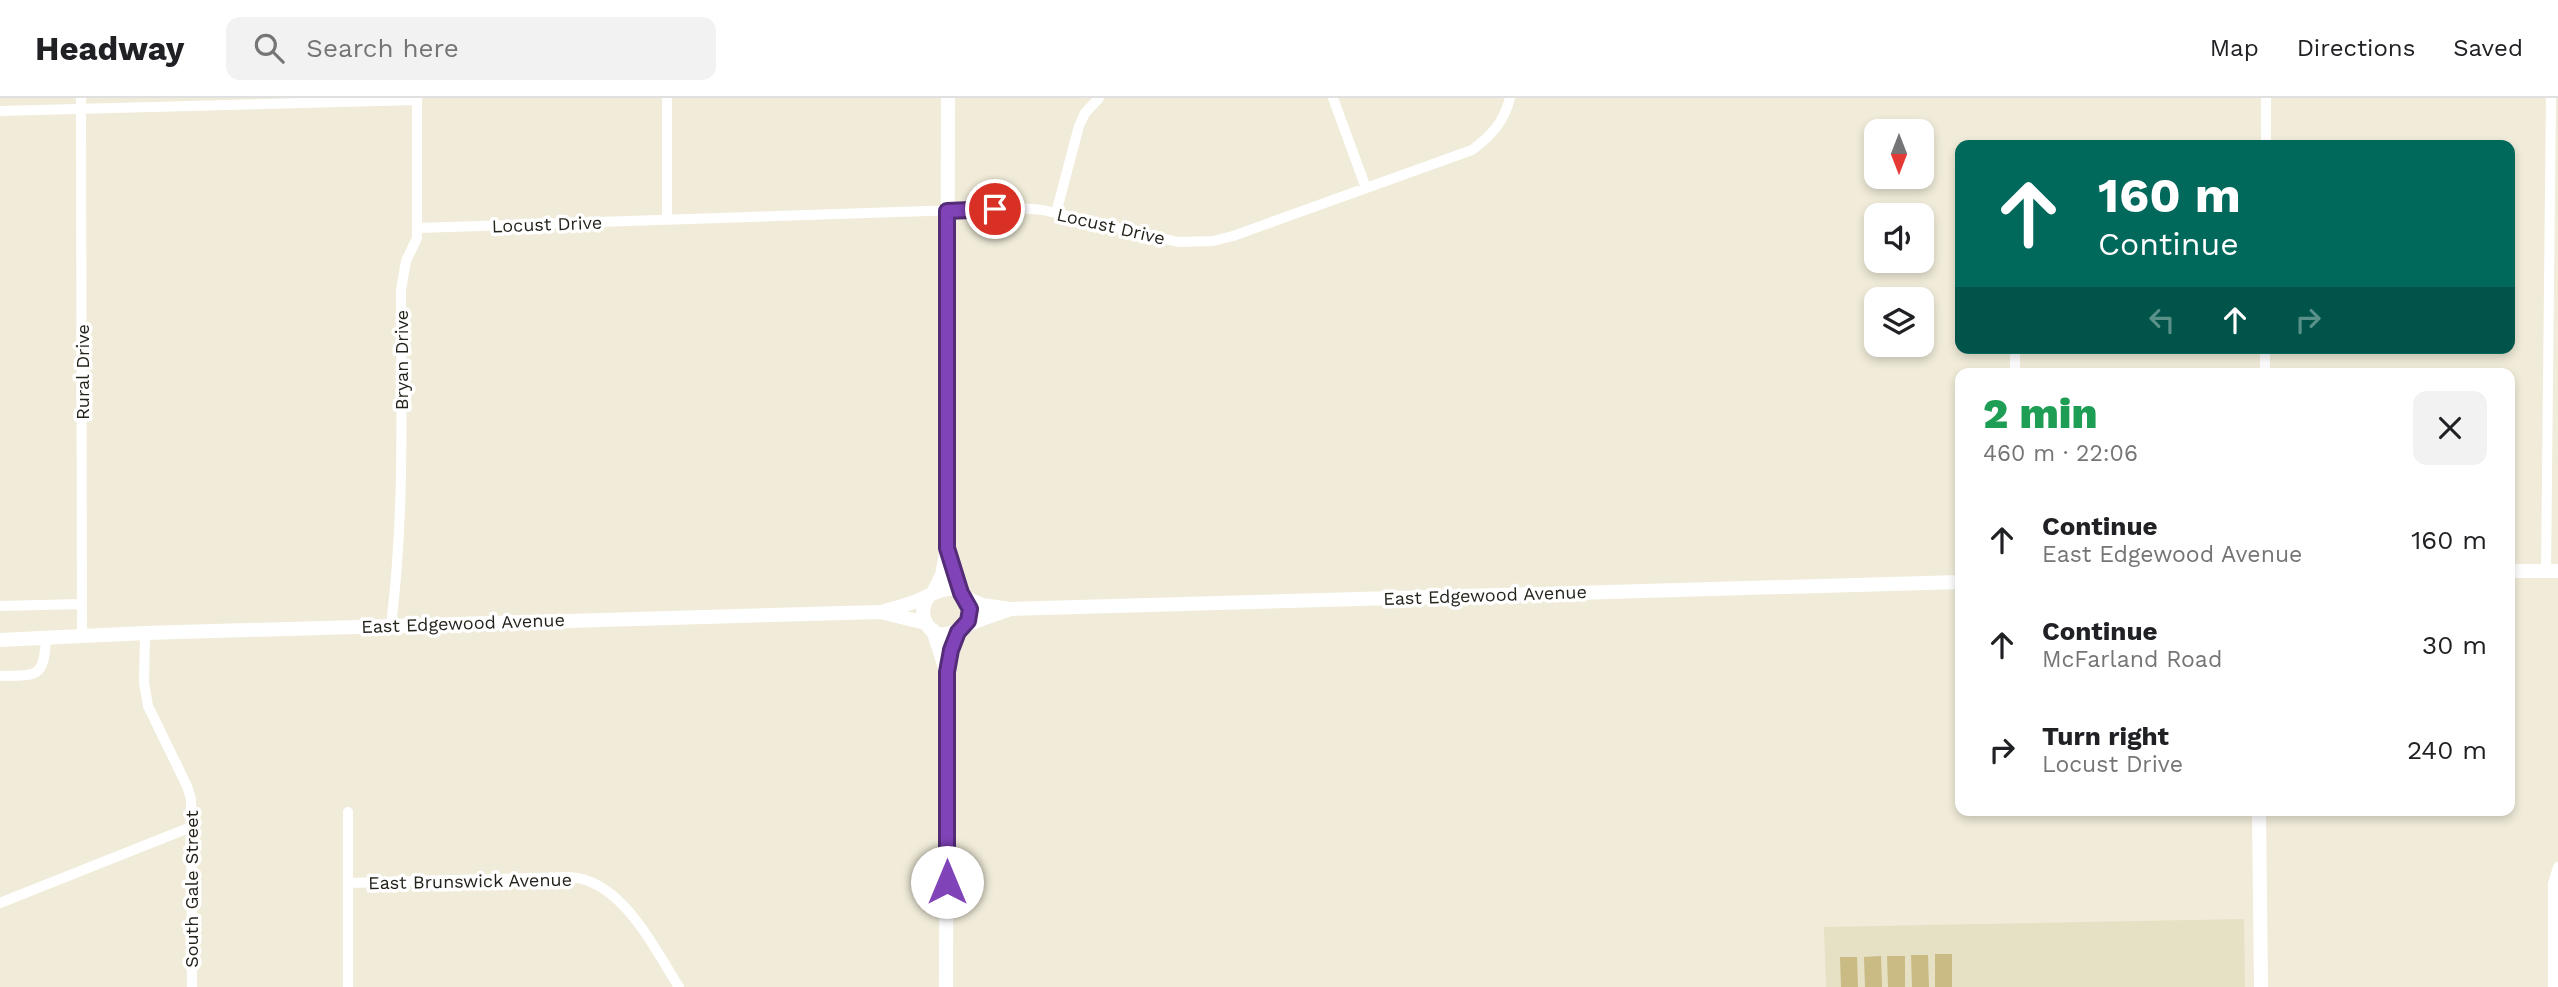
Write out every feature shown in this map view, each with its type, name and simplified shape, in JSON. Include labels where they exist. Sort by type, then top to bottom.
[{"type":"main road","points":[[947,98],[947,548],[942,575],[923,609],[947,672]]},
{"type":"main road","points":[[946,987],[947,672],[951,650],[970,609],[947,548]]},
{"type":"main road","points":[[2515,571],[2552,571]]},
{"type":"main road","name":"East Edgewood Avenue","points":[[0,640],[391,625],[880,612],[901,607],[945,588],[982,605],[1010,609],[1955,582]]},
{"type":"main road","name":"East Edgewood Avenue","points":[[880,612],[929,627],[943,635],[1010,609]]},
{"type":"main road","points":[[2259,816],[2261,987]]},
{"type":"street","points":[[667,98],[667,220]]},
{"type":"street","points":[[1056,213],[1079,126],[1098,98]]},
{"type":"street","points":[[1333,98],[1366,188]]},
{"type":"street","name":"Locust Drive","points":[[417,228],[1027,208],[1178,242],[1198,242],[1225,238],[1472,150],[1498,126],[1510,98]]},
{"type":"street","points":[[2266,98],[2266,140]]},
{"type":"street","points":[[2551,98],[2552,571]]},
{"type":"street","points":[[0,111],[81,103],[417,99]]},
{"type":"street","name":"Bryan Drive","points":[[391,625],[401,505],[401,285],[406,261],[417,238],[417,99]]},
{"type":"street","name":"Rural Drive","points":[[81,103],[82,636]]},
{"type":"street","points":[[2015,356],[2015,368]]},
{"type":"street","points":[[0,606],[82,604]]},
{"type":"street","name":"South Gale Street","points":[[145,633],[146,697],[153,719],[191,799],[192,987]]},
{"type":"street","points":[[0,676],[30,675],[38,670],[45,658],[46,638]]},
{"type":"street","points":[[348,812],[348,987]]},
{"type":"street","points":[[0,903],[191,827]]},
{"type":"street","points":[[2553,987],[2553,884],[2558,867]]},
{"type":"street","name":"East Brunswick Avenue","points":[[348,883],[568,877],[592,881],[623,904],[679,987]]},
{"type":"shaded area","points":[[2244,919],[2245,987],[1826,987],[1824,927]]},
{"type":"shaded area","points":[[1935,954],[1952,954],[1952,987],[1935,987]]},
{"type":"shaded area","points":[[1911,955],[1928,955],[1929,987],[1912,987]]},
{"type":"shaded area","points":[[1881,956],[1882,987],[1865,987],[1864,957]]},
{"type":"shaded area","points":[[1887,956],[1905,956],[1905,987],[1888,987]]},
{"type":"shaded area","points":[[1840,957],[1857,957],[1858,987],[1841,987]]},
{"type":"route","points":[[947,882],[947,672],[958,632],[965,626],[970,615],[969,603],[961,593],[947,548],[947,211],[995,209]]}]
